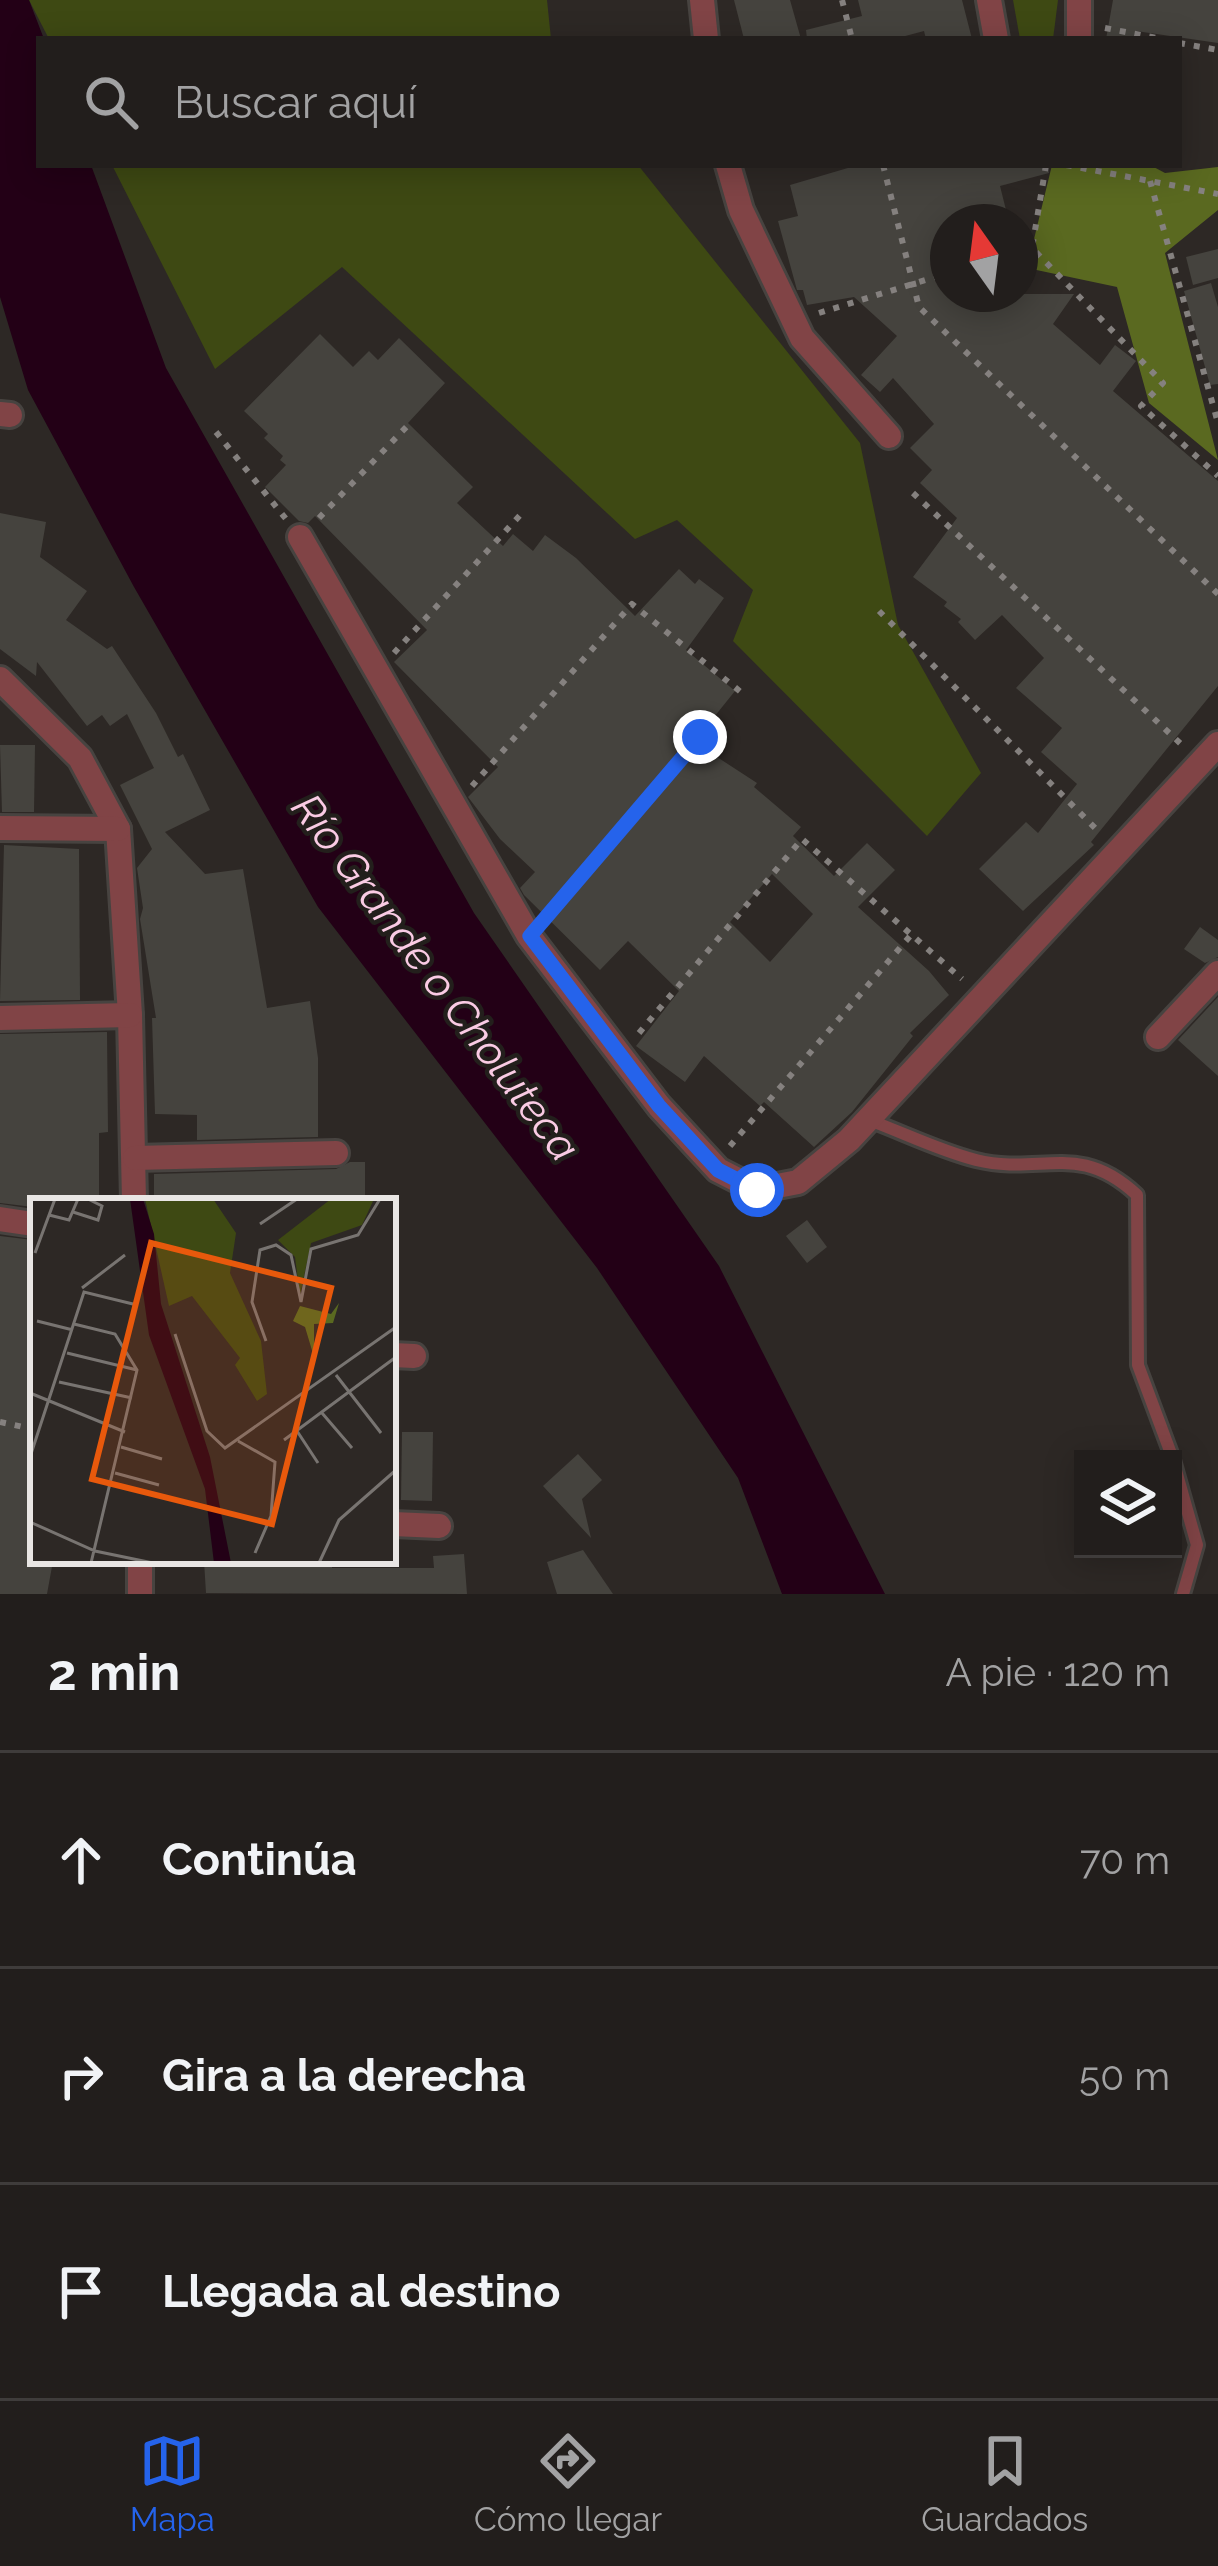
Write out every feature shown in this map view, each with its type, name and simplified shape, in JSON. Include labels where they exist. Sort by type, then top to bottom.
[{"type":"street","points":[[702,0],[706,36]]},
{"type":"street","points":[[989,0],[995,36]]},
{"type":"street","points":[[1079,0],[1079,36]]},
{"type":"street","points":[[729,168],[741,210],[802,338],[889,436]]},
{"type":"street","points":[[300,537],[530,936],[659,1106],[713,1165],[757,1190],[798,1182],[868,1120],[1210,754]]},
{"type":"street","points":[[0,679],[80,758],[118,829],[130,1016],[134,1198]]},
{"type":"street","points":[[0,828],[118,829]]},
{"type":"street","points":[[1158,1037],[1218,974]]},
{"type":"street","points":[[0,1018],[130,1016]]},
{"type":"street","points":[[135,1158],[336,1153]]},
{"type":"street","points":[[0,1219],[30,1224]]},
{"type":"street","points":[[396,1525],[439,1526]]},
{"type":"lane","points":[[868,1120],[979,1161],[1092,1164],[1137,1195],[1138,1365],[1169,1450]]},
{"type":"lane","points":[[1182,1491],[1198,1545],[1183,1594]]},
{"type":"path","points":[[842,0],[851,36]]},
{"type":"path","points":[[1105,28],[1146,36]]},
{"type":"path","points":[[1182,44],[1218,50]]},
{"type":"path","points":[[885,168],[919,307],[1218,594]]},
{"type":"path","points":[[1038,212],[1045,168]]},
{"type":"path","points":[[1083,168],[1218,194]]},
{"type":"path","points":[[1150,181],[1218,423]]},
{"type":"path","points":[[1038,254],[1163,383],[1141,406],[1218,476]]},
{"type":"path","points":[[793,321],[930,279]]},
{"type":"path","points":[[216,432],[300,537],[412,421]]},
{"type":"path","points":[[913,493],[1210,754]]},
{"type":"path","points":[[376,673],[522,513]]},
{"type":"path","points":[[453,806],[632,604],[742,693]]},
{"type":"path","points":[[879,611],[1119,853]]},
{"type":"path","points":[[530,936],[700,737]]},
{"type":"path","points":[[620,1055],[802,839],[983,998]]},
{"type":"path","points":[[713,1165],[911,934]]},
{"type":"path","points":[[0,1422],[30,1428]]},
{"type":"green space","points":[[29,0],[547,0],[551,36],[47,36]]},
{"type":"green space","points":[[1013,0],[1058,0],[1053,36],[1019,36]]},
{"type":"green space","points":[[1218,167],[1218,210],[1165,253],[1218,460],[1149,403],[1117,287],[1038,270],[1038,223],[1051,168],[1156,168],[1165,173]]},
{"type":"green space","points":[[114,168],[640,168],[860,443],[898,625],[981,773],[927,836],[733,641],[753,590],[677,520],[635,539],[342,267],[215,369]]},
{"type":"water","name":"Río Grande o Choluteca","points":[[0,0],[29,0],[43,36],[36,36],[36,168],[92,168],[166,368],[474,913],[719,1266],[885,1594],[782,1594],[738,1478],[597,1268],[318,907],[134,587],[28,390],[0,297]]},
{"type":"building","points":[[734,0],[790,0],[800,36],[743,36]]},
{"type":"building","points":[[858,0],[962,0],[971,36],[925,36],[924,31],[905,36],[807,36],[806,30],[862,16]]},
{"type":"building","points":[[1113,0],[1218,0],[1218,43],[1136,31],[1135,36],[1107,36]]},
{"type":"building","points":[[848,168],[1048,168],[1049,173],[1000,186],[1004,204],[930,204],[930,312],[1038,312],[1038,294],[1074,294],[1053,324],[1100,365],[1115,345],[1136,361],[1113,391],[1218,481],[1218,686],[1091,842],[1094,845],[1023,911],[979,869],[1026,822],[1038,833],[1077,784],[1041,752],[1062,728],[1016,688],[1044,658],[1002,615],[975,640],[958,622],[961,619],[944,606],[947,602],[913,577],[957,518],[920,483],[932,470],[910,448],[934,424],[893,378],[880,392],[861,375],[897,336],[854,297],[807,305],[803,290],[797,290],[778,221],[798,216],[790,185]]},
{"type":"building","points":[[1218,249],[1218,278],[1193,285],[1186,257]]},
{"type":"building","points":[[1211,283],[1218,307],[1218,384],[1210,385],[1184,291]]},
{"type":"building","points":[[320,334],[353,367],[369,351],[378,360],[399,338],[445,383],[408,423],[473,487],[457,503],[503,546],[513,534],[533,551],[545,535],[576,558],[635,616],[679,569],[695,584],[699,579],[724,598],[686,650],[735,691],[694,742],[757,783],[754,787],[801,827],[793,836],[834,876],[867,843],[895,870],[858,907],[949,995],[910,1033],[913,1036],[852,1112],[814,1147],[704,1056],[685,1082],[636,1046],[679,991],[628,941],[600,970],[524,895],[520,888],[535,872],[500,839],[468,797],[498,767],[394,662],[427,630],[315,516],[308,523],[299,521],[265,487],[286,465],[264,438],[268,434],[244,411]],"holes":[[[772,874],[813,914],[770,962],[730,922]]]},
{"type":"building","points":[[0,513],[46,522],[40,557],[87,591],[66,620],[107,649],[112,646],[178,757],[183,754],[210,810],[165,832],[205,874],[243,869],[267,1008],[310,1001],[318,1058],[318,1137],[197,1140],[197,1115],[155,1114],[152,1018],[156,1018],[137,868],[152,849],[120,785],[154,768],[127,714],[110,726],[102,715],[87,726],[37,662],[36,676],[0,649]]},
{"type":"building","points":[[0,745],[35,745],[34,812],[2,812]]},
{"type":"building","points":[[4,845],[79,849],[80,1000],[0,1001]]},
{"type":"building","points":[[1200,927],[1218,940],[1218,957],[1205,963],[1184,949]]},
{"type":"building","points":[[1218,997],[1218,1076],[1178,1040]]},
{"type":"building","points":[[107,1032],[108,1132],[99,1133],[99,1198],[30,1198],[30,1207],[0,1203],[0,1034]]},
{"type":"building","points":[[365,1162],[365,1198],[154,1198],[154,1174],[336,1169]]},
{"type":"building","points":[[807,1220],[827,1247],[807,1263],[786,1236]]},
{"type":"building","points":[[0,1236],[30,1240],[30,1564],[52,1564],[47,1594],[0,1594]]},
{"type":"building","points":[[402,1432],[433,1432],[432,1501],[401,1500]]},
{"type":"building","points":[[578,1454],[602,1480],[582,1499],[591,1538],[543,1486]]},
{"type":"building","points":[[583,1550],[613,1594],[557,1594],[547,1562]]},
{"type":"building","points":[[464,1554],[467,1594],[206,1593],[204,1564],[434,1568],[433,1556]]},
{"type":"route","points":[[700,737],[530,936],[659,1106],[718,1170],[757,1190]]}]
